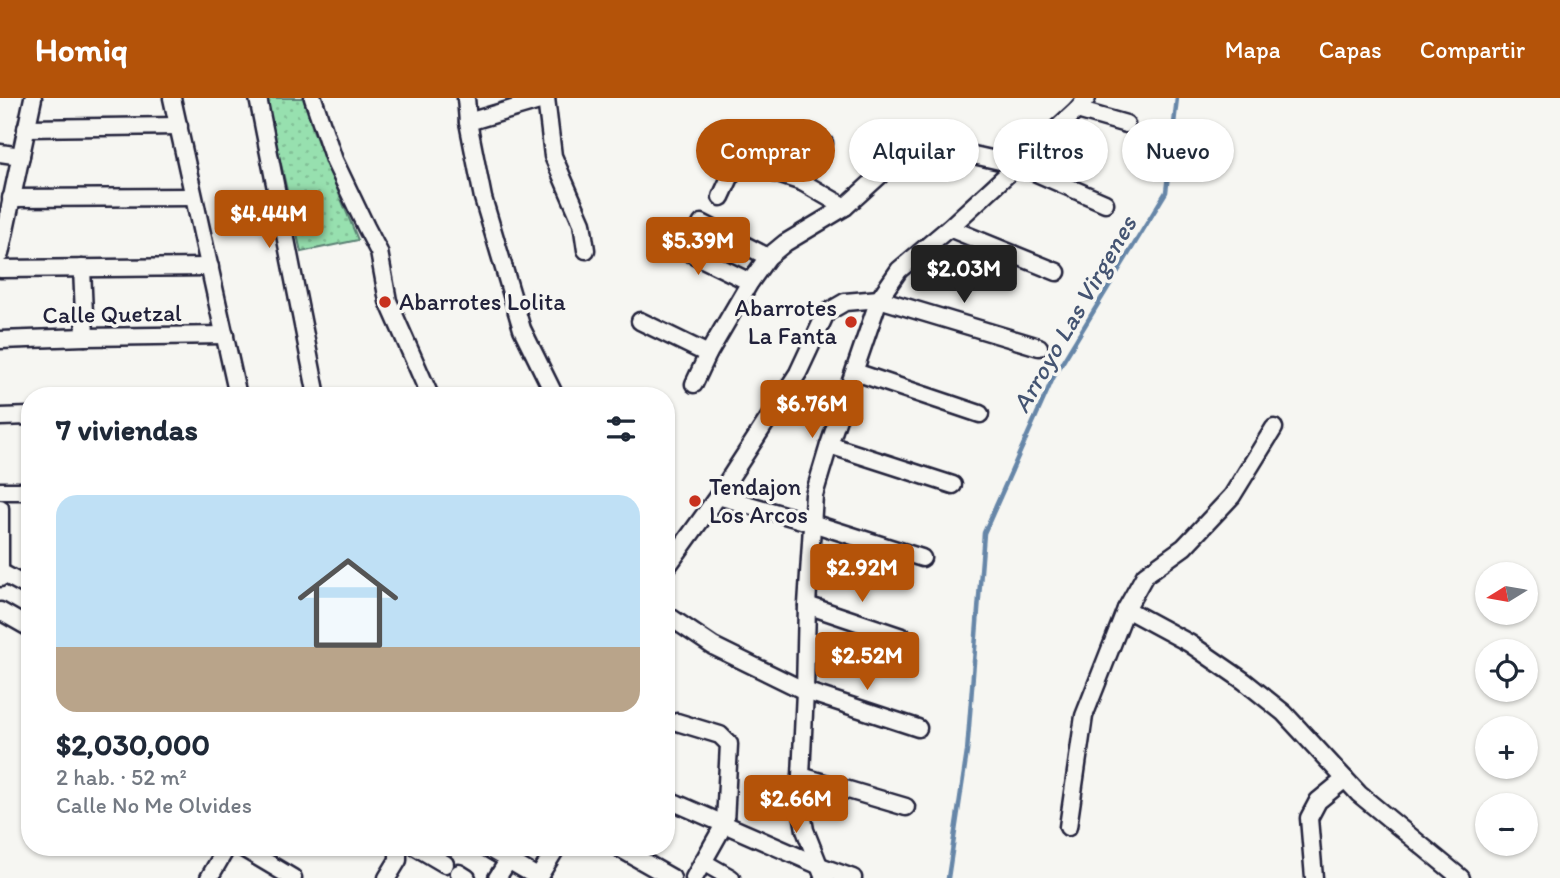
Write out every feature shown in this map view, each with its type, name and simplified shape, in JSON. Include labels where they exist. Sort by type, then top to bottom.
[{"type":"street","points":[[2,237],[33,98]]},
{"type":"street","points":[[173,98],[236,387]]},
{"type":"street","points":[[258,98],[315,387]]},
{"type":"street","points":[[313,98],[334,160],[379,252],[388,301],[426,387]]},
{"type":"street","points":[[467,98],[468,122],[482,198],[522,329],[551,387]]},
{"type":"street","points":[[468,122],[546,99],[553,156],[582,223],[586,250]]},
{"type":"street","points":[[1066,119],[1082,104],[1122,122]]},
{"type":"street","points":[[26,128],[179,126]]},
{"type":"street","points":[[694,384],[708,354],[750,282],[768,257],[785,243],[845,206],[912,146],[920,143],[993,159]]},
{"type":"street","points":[[0,153],[20,156]]},
{"type":"street","points":[[721,197],[728,182]]},
{"type":"street","points":[[802,182],[845,206]]},
{"type":"street","points":[[822,872],[805,830],[800,807],[814,495],[879,299],[899,270],[999,182]]},
{"type":"street","points":[[1057,182],[1105,203]]},
{"type":"street","points":[[11,198],[193,197]]},
{"type":"street","points":[[687,251],[702,223],[768,257]]},
{"type":"street","points":[[949,228],[1057,272]]},
{"type":"street","points":[[662,239],[750,282]]},
{"type":"street","points":[[0,269],[210,267]]},
{"type":"street","points":[[82,268],[85,337]]},
{"type":"street","points":[[675,556],[718,496],[798,373],[826,313],[845,302],[879,299],[1039,347]]},
{"type":"street","points":[[640,321],[708,354]]},
{"type":"street","name":"Calle Quetzal","points":[[0,340],[225,335]]},
{"type":"street","points":[[855,372],[980,414]]},
{"type":"street","points":[[0,417],[21,416]]},
{"type":"street","points":[[1068,827],[1084,716],[1126,609],[1145,575],[1184,547],[1232,496],[1274,428]]},
{"type":"street","points":[[829,445],[953,485]]},
{"type":"street","points":[[0,479],[0,492],[21,491]]},
{"type":"street","points":[[718,496],[922,558]]},
{"type":"street","points":[[0,508],[0,574],[21,584]]},
{"type":"street","points":[[807,605],[905,639]]},
{"type":"street","points":[[1126,609],[1189,643],[1284,713],[1359,794],[1461,878]]},
{"type":"street","points":[[0,611],[21,623]]},
{"type":"street","points":[[675,620],[713,646],[805,691],[918,728]]},
{"type":"street","points":[[677,722],[720,736],[729,744],[725,823],[694,878]]},
{"type":"street","points":[[800,776],[906,807]]},
{"type":"street","points":[[1314,878],[1309,818],[1318,800],[1345,779]]},
{"type":"street","points":[[675,802],[725,823],[822,872],[853,878]]},
{"type":"street","points":[[209,878],[222,856]]},
{"type":"street","points":[[256,856],[293,878]]},
{"type":"street","points":[[387,878],[398,856]]},
{"type":"street","points":[[431,856],[457,872]]},
{"type":"street","points":[[497,878],[507,856]]},
{"type":"street","points":[[511,856],[539,878],[552,856]]},
{"type":"street","points":[[633,856],[672,878]]},
{"type":"street","points":[[703,862],[731,878]]},
{"type":"green space","points":[[266,98],[303,98],[314,133],[358,240],[301,252]]},
{"type":"waterway","name":"Arroyo Las Virgenes","points":[[948,878],[967,752],[984,533],[1053,378],[1166,192],[1177,98]]},
{"type":"place","name":"Abarrotes Lolita","points":[[385,302]]},
{"type":"place","name":"Abarrotes La Fanta","points":[[851,322]]},
{"type":"place","name":"Tendajon Los Arcos","points":[[695,501]]}]
